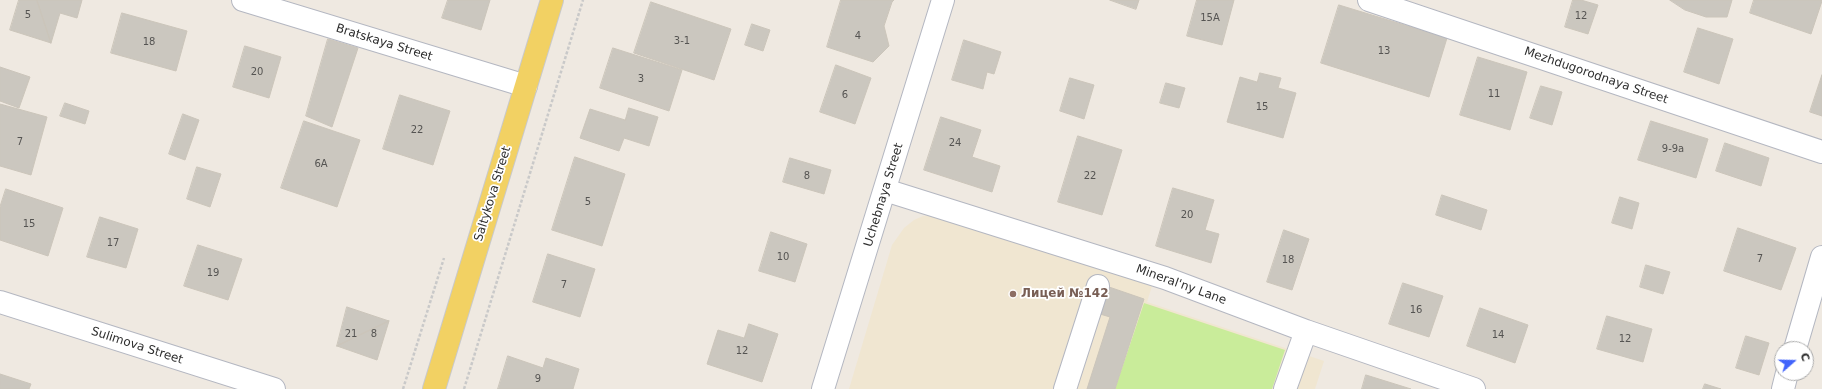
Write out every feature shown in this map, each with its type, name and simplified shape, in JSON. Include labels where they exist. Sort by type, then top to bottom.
[{"type":"main road","name":"Saltykova Street","points":[[434,389],[552,0]]},
{"type":"street","name":"Bratskaya Street","points":[[243,0],[526,86]]},
{"type":"street","name":"Uchebnaya Street","points":[[823,389],[943,0]]},
{"type":"street","name":"Mezhdugorodnaya Street","points":[[1369,0],[1822,152]]},
{"type":"street","name":"Mineral'ny Lane","points":[[885,190],[1165,278],[1443,384],[1474,389]]},
{"type":"street","points":[[1796,341],[1822,257]]},
{"type":"street","points":[[1065,389],[1098,286]]},
{"type":"street","name":"Sulimova Street","points":[[0,302],[274,389]]},
{"type":"street","points":[[1285,389],[1306,331]]},
{"type":"path","points":[[464,389],[583,0]]},
{"type":"shaded area","name":"Лицей №142","points":[[936,215],[1152,286],[1147,302],[1324,361],[1315,389],[849,389],[892,245],[904,228],[914,220],[923,216]]},
{"type":"green space","points":[[1144,303],[1285,350],[1272,389],[1115,389]]},
{"type":"building","points":[[19,0],[37,0],[51,43],[10,30]]},
{"type":"building","points":[[37,0],[82,0],[77,18],[60,13],[51,43]]},
{"type":"building","points":[[448,0],[490,0],[481,30],[442,18]]},
{"type":"building","points":[[841,0],[894,0],[884,26],[889,46],[873,62],[827,47]]},
{"type":"building","points":[[1110,0],[1139,0],[1136,9]]},
{"type":"building","points":[[1197,0],[1234,0],[1222,45],[1187,36]]},
{"type":"building","points":[[1573,0],[1581,0],[1598,5],[1588,34],[1565,27]]},
{"type":"building","points":[[1670,0],[1732,0],[1727,17],[1706,17],[1685,10]]},
{"type":"building","points":[[1754,0],[1822,1],[1811,34],[1750,13]]},
{"type":"building","points":[[651,2],[731,29],[714,80],[634,53]]},
{"type":"building","points":[[1339,5],[1447,38],[1429,97],[1321,63]]},
{"type":"building","points":[[122,13],[187,31],[176,71],[111,53]]},
{"type":"building","points":[[752,24],[770,30],[763,51],[745,45]]},
{"type":"building","points":[[1698,28],[1733,39],[1719,84],[1684,72]]},
{"type":"building","points":[[328,39],[358,48],[332,127],[306,116]]},
{"type":"building","points":[[964,40],[1001,52],[994,74],[987,72],[983,89],[952,80]]},
{"type":"building","points":[[245,46],[281,57],[269,98],[233,87]]},
{"type":"building","points":[[613,48],[682,70],[669,111],[600,88]]},
{"type":"building","points":[[1478,57],[1527,72],[1510,130],[1460,115]]},
{"type":"building","points":[[836,65],[871,78],[855,124],[820,112]]},
{"type":"building","points":[[0,67],[30,77],[19,108],[0,101]]},
{"type":"building","points":[[1260,73],[1281,78],[1278,88],[1296,93],[1283,138],[1227,122],[1240,77],[1257,82]]},
{"type":"building","points":[[1822,75],[1822,116],[1810,112]]},
{"type":"building","points":[[1070,78],[1094,85],[1084,119],[1060,111]]},
{"type":"building","points":[[1166,83],[1185,88],[1179,108],[1160,103]]},
{"type":"building","points":[[1541,86],[1562,92],[1552,125],[1530,118]]},
{"type":"building","points":[[400,95],[450,111],[433,165],[383,149]]},
{"type":"building","points":[[65,103],[89,111],[85,124],[60,116]]},
{"type":"building","points":[[0,104],[47,117],[31,175],[0,166]]},
{"type":"building","points":[[629,108],[658,117],[649,146],[624,138],[619,151],[580,138],[590,109],[625,120]]},
{"type":"building","points":[[183,114],[199,120],[185,160],[169,154]]},
{"type":"building","points":[[941,117],[981,130],[972,157],[1000,166],[992,192],[924,170]]},
{"type":"building","points":[[304,121],[360,140],[337,207],[281,188]]},
{"type":"building","points":[[1651,121],[1708,139],[1696,178],[1638,160]]},
{"type":"building","points":[[1078,136],[1122,150],[1102,215],[1058,202]]},
{"type":"building","points":[[1725,143],[1769,158],[1761,186],[1716,171]]},
{"type":"building","points":[[575,157],[625,174],[602,246],[552,230]]},
{"type":"building","points":[[790,158],[831,170],[824,194],[783,182]]},
{"type":"building","points":[[197,167],[221,174],[210,207],[187,199]]},
{"type":"building","points":[[1173,188],[1214,200],[1205,230],[1219,234],[1211,263],[1156,246]]},
{"type":"building","points":[[6,189],[63,208],[48,256],[0,240],[0,207]]},
{"type":"building","points":[[1442,195],[1487,210],[1481,230],[1436,215]]},
{"type":"building","points":[[1620,197],[1639,203],[1632,229],[1612,223]]},
{"type":"building","points":[[100,217],[138,229],[126,268],[87,257]]},
{"type":"building","points":[[1738,228],[1796,248],[1781,290],[1724,271]]},
{"type":"building","points":[[1284,230],[1309,239],[1292,290],[1267,282]]},
{"type":"building","points":[[771,232],[807,244],[795,282],[759,271]]},
{"type":"building","points":[[198,245],[242,259],[228,300],[184,286]]},
{"type":"building","points":[[548,254],[595,269],[580,317],[533,302]]},
{"type":"building","points":[[1646,265],[1670,272],[1663,294],[1640,287]]},
{"type":"building","points":[[1403,283],[1443,296],[1429,337],[1389,324]]},
{"type":"building","points":[[1109,287],[1144,299],[1115,389],[1087,389],[1110,317],[1100,314]]},
{"type":"building","points":[[347,307],[389,321],[337,346]]},
{"type":"building","points":[[1480,308],[1528,325],[1515,363],[1467,346]]},
{"type":"building","points":[[1607,316],[1652,329],[1643,362],[1597,349]]},
{"type":"building","points":[[389,321],[377,360],[337,346]]},
{"type":"building","points":[[749,324],[778,334],[762,382],[707,364],[718,330],[744,338]]},
{"type":"building","points":[[1746,336],[1769,343],[1759,375],[1736,368]]},
{"type":"building","points":[[508,356],[543,368],[546,358],[579,369],[573,389],[498,389]]},
{"type":"building","points":[[0,374],[31,384],[29,389],[0,389]]},
{"type":"building","points":[[1366,375],[1411,389],[1362,389]]},
{"type":"building","points":[[1705,384],[1721,389],[1703,389]]},
{"type":"place","name":"Лицей №142","points":[[1013,294]]}]
